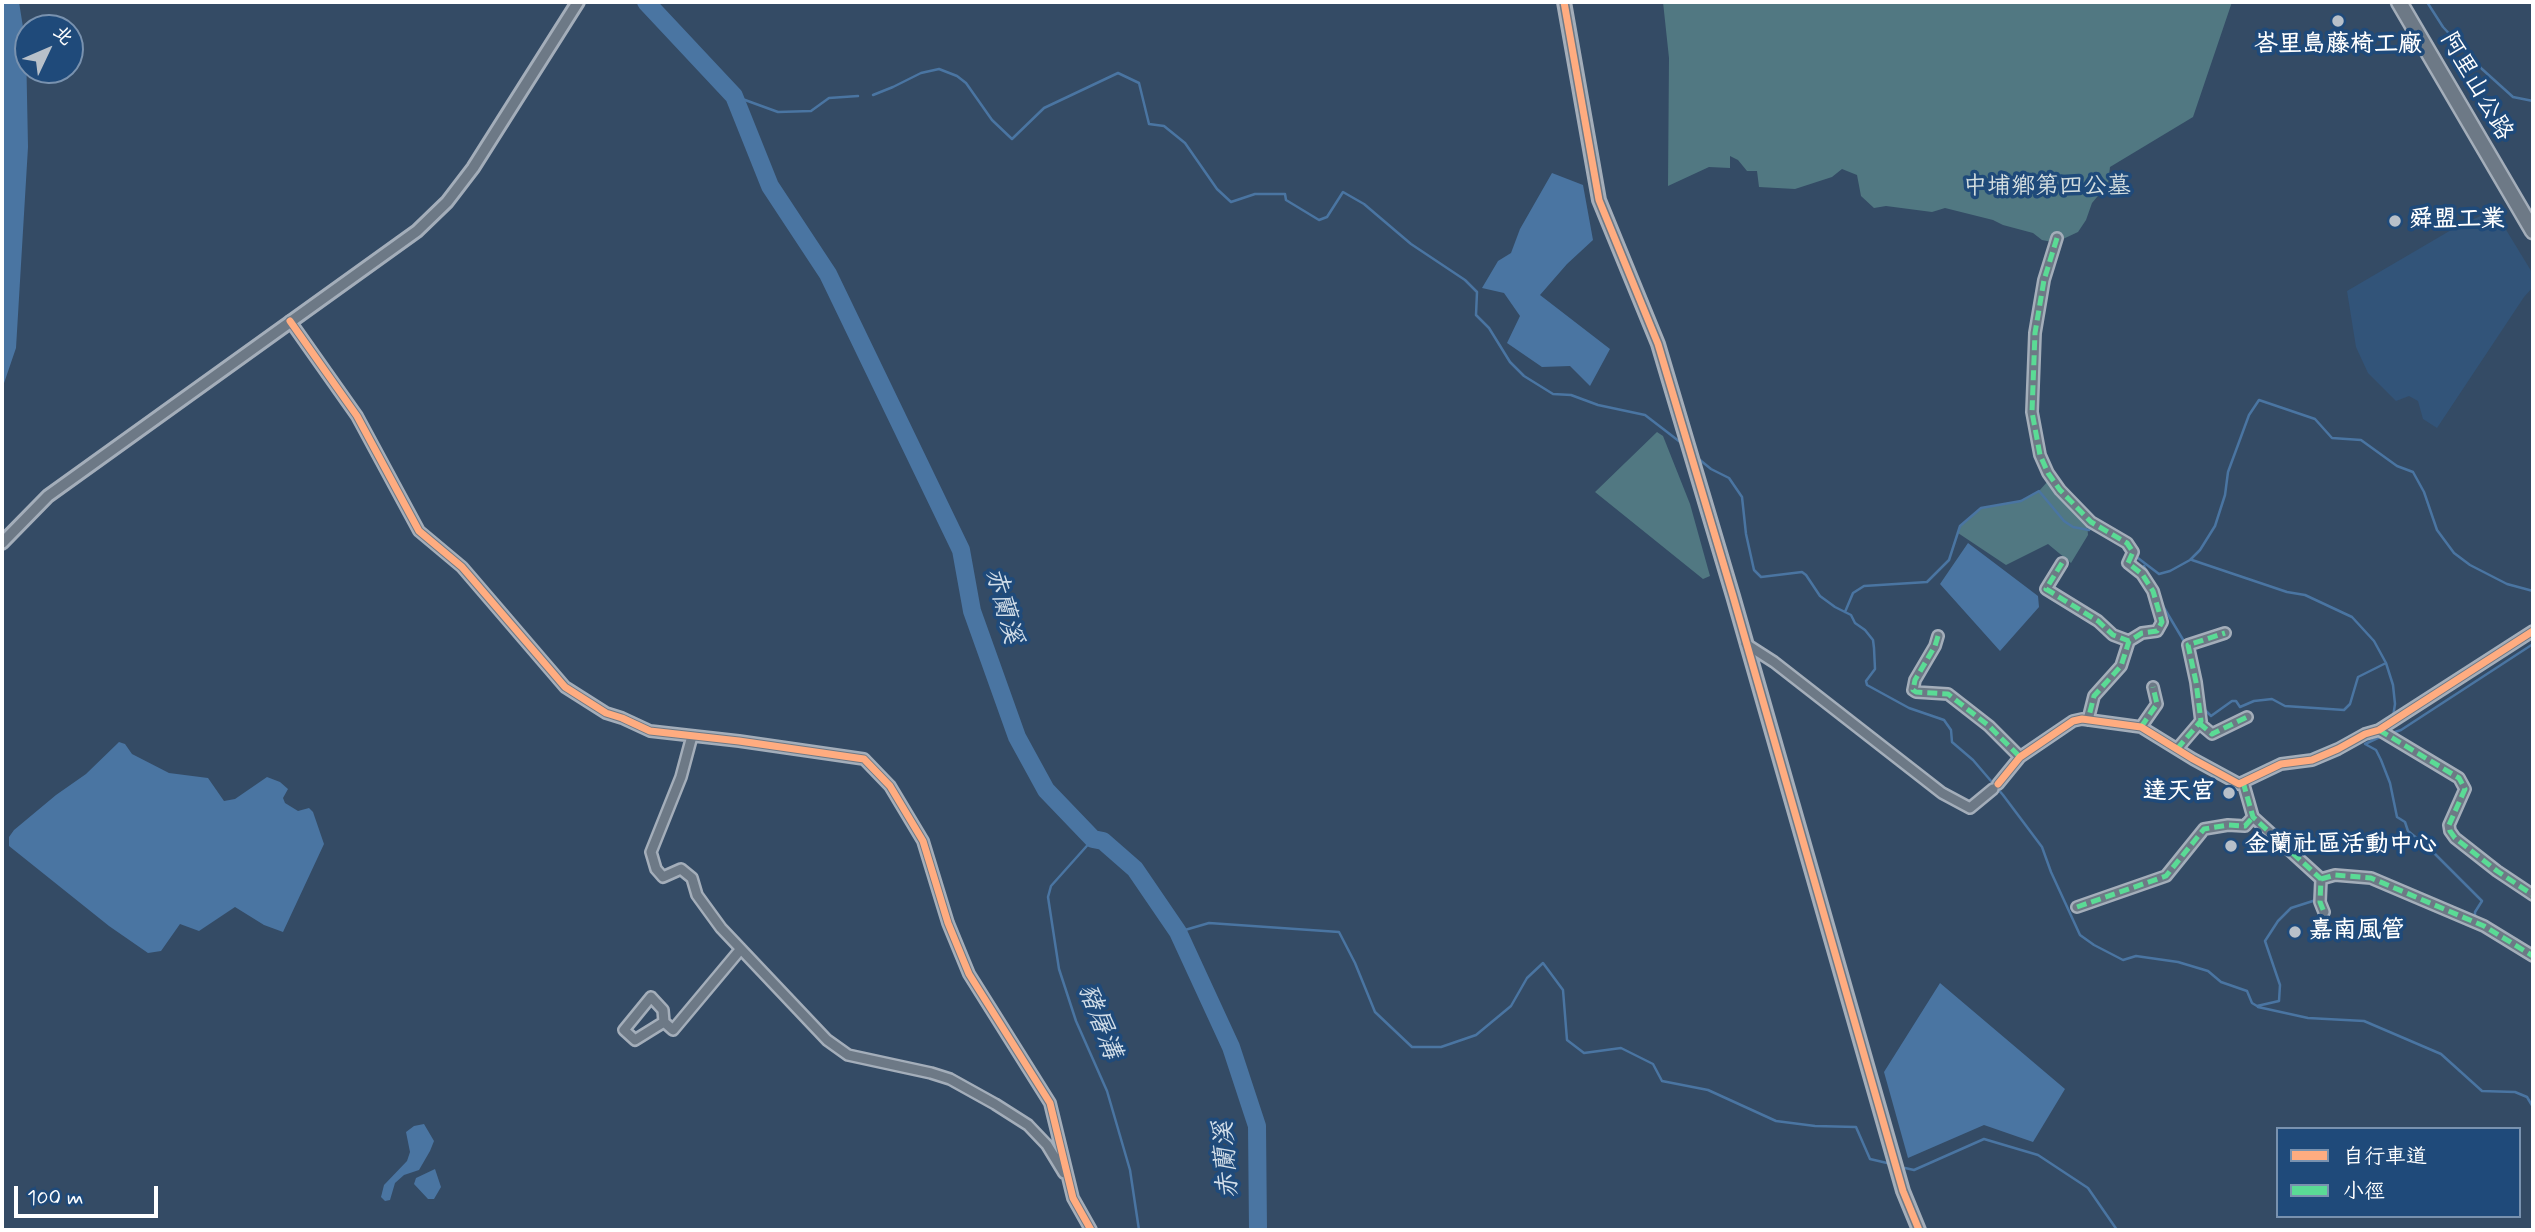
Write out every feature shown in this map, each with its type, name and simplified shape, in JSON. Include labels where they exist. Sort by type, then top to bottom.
[{"type":"main road","name":"阿里山公路","points":[[2399,2],[2533,232]]},
{"type":"street","points":[[2,543],[48,496],[417,231],[447,202],[473,168],[578,2]]},
{"type":"street","points":[[1564,2],[1600,200],[1658,344],[1903,1191],[1919,1230]]},
{"type":"street","points":[[2057,238],[2044,280],[2035,333],[2032,412],[2034,430],[2048,473],[2060,490],[2091,522],[2127,543],[2133,552],[2128,563],[2142,573],[2153,591],[2162,622],[2157,631],[2142,633],[2129,641],[2120,666],[2094,696],[2088,720]]},
{"type":"street","points":[[290,321],[357,416],[419,531],[462,567],[565,687],[606,713],[649,731],[864,759],[890,786],[923,841],[948,923],[969,974],[1050,1103],[1073,1198],[1091,1230]]},
{"type":"street","points":[[2062,563],[2046,589],[2098,621],[2113,635],[2129,641]]},
{"type":"street","points":[[1746,644],[1942,793],[1970,808],[1996,786],[2020,757],[2073,721],[2088,720],[2141,727],[2239,784],[2281,764],[2312,760],[2379,730],[2533,631]]},
{"type":"street","points":[[2225,633],[2188,645],[2196,682],[2199,723],[2211,734],[2247,717]]},
{"type":"street","points":[[1938,636],[1915,680],[1913,690],[1948,694],[1989,726],[2020,757]]},
{"type":"street","points":[[2141,727],[2157,704],[2153,687]]},
{"type":"street","points":[[2177,749],[2199,723]]},
{"type":"street","points":[[2379,730],[2459,778],[2465,789],[2449,825],[2450,831],[2497,871],[2533,895]]},
{"type":"street","points":[[692,736],[681,777],[651,852],[656,869],[663,877],[681,869],[692,878],[697,895],[721,928],[827,1040],[848,1055],[950,1079],[995,1104],[1028,1125],[1046,1145],[1067,1176]]},
{"type":"street","points":[[2243,782],[2253,817],[2321,879],[2323,885],[2320,902],[2324,912]]},
{"type":"street","points":[[2077,907],[2166,876],[2204,829],[2228,825],[2245,826],[2253,817]]},
{"type":"street","points":[[2321,879],[2334,875],[2371,878],[2484,926],[2533,956]]},
{"type":"street","points":[[664,1022],[635,1040],[624,1030],[651,997],[663,1010],[664,1022],[673,1030],[740,950]]},
{"type":"shaded area","points":[[2,2],[19,2],[21,14],[14,14],[14,84],[27,84],[28,147],[16,348],[2,389]]},
{"type":"shaded area","points":[[1552,173],[1583,185],[1593,240],[1540,295],[1610,349],[1590,386],[1570,366],[1542,367],[1507,343],[1520,316],[1504,293],[1482,288],[1498,261],[1511,253],[1520,229]]},
{"type":"shaded area","points":[[2494,210],[2533,274],[2533,287],[2437,428],[2423,419],[2418,401],[2409,396],[2396,401],[2368,373],[2356,347],[2347,291],[2458,226]]},
{"type":"shaded area","points":[[1968,543],[2038,596],[2039,607],[2000,651],[1940,584]]},
{"type":"shaded area","points":[[119,742],[125,744],[132,754],[169,773],[208,778],[224,801],[235,799],[267,777],[280,782],[288,789],[283,798],[285,803],[298,811],[309,808],[313,812],[324,844],[283,932],[264,925],[235,907],[199,931],[180,924],[161,951],[148,953],[109,926],[9,846],[9,837],[14,830],[86,774]]},
{"type":"shaded area","points":[[1940,983],[2065,1089],[2033,1142],[1984,1125],[1908,1158],[1884,1072]]},
{"type":"shaded area","points":[[424,1124],[434,1141],[430,1151],[419,1170],[404,1175],[395,1183],[390,1200],[385,1201],[381,1197],[384,1185],[407,1161],[410,1152],[406,1132],[414,1126]]},
{"type":"shaded area","points":[[435,1169],[441,1187],[434,1199],[428,1199],[414,1184],[416,1178]]},
{"type":"green space","name":"中埔鄉第四公墓","points":[[1663,2],[2232,2],[2193,117],[2110,167],[2108,184],[2092,203],[2078,232],[2052,242],[1993,220],[1945,208],[1932,212],[1886,206],[1874,208],[1861,196],[1857,175],[1842,169],[1832,177],[1795,189],[1759,187],[1757,171],[1747,171],[1738,160],[1730,156],[1730,168],[1709,167],[1668,186],[1669,58]]},
{"type":"green space","points":[[1657,432],[1663,436],[1690,504],[1710,576],[1703,579],[1595,492]]},
{"type":"green space","points":[[2048,481],[2087,522],[2088,535],[2071,563],[2048,544],[2006,565],[1958,533],[1960,526],[1981,508],[2021,501],[2039,491]]},
{"type":"waterway","name":"赤蘭溪","points":[[646,2],[734,96],[770,186],[828,274],[961,550],[972,611],[1017,737],[1046,790],[1093,839],[1103,841],[1135,869],[1178,932],[1231,1047],[1257,1126],[1258,1230]]},
{"type":"waterway","points":[[2427,2],[2443,27],[2482,69],[2513,97],[2533,101]]},
{"type":"waterway","points":[[873,95],[921,73],[939,69],[966,83],[992,120],[1012,139],[1044,108],[1118,73],[1139,83],[1149,124],[1164,126],[1185,143],[1217,189],[1231,202],[1255,194],[1285,194],[1286,200],[1319,220],[1327,217],[1343,192],[1364,204],[1411,244],[1465,280],[1477,292],[1476,315],[1489,328],[1510,362],[1524,376],[1553,394],[1571,395],[1598,405],[1645,415],[1684,445]]},
{"type":"waterway","points":[[734,96],[778,112],[811,111],[829,98],[858,96]]},
{"type":"waterway","points":[[2134,555],[2159,574],[2190,560],[2200,550],[2215,526],[2225,495],[2228,472],[2249,415],[2259,400],[2315,419],[2332,438],[2361,440],[2397,466],[2413,472],[2424,492],[2437,530],[2454,553],[2470,565],[2507,584],[2533,591]]},
{"type":"waterway","points":[[1700,460],[1729,478],[1742,497],[1754,570],[1761,577],[1802,572],[1806,575],[1820,596],[1851,615],[1855,623],[1873,640],[1875,669],[1866,681],[1867,685],[1909,708],[1944,720],[1951,730],[1952,742],[1973,760],[2042,847],[2080,935],[2123,960],[2136,956],[2178,962],[2208,971],[2221,982],[2247,991],[2252,1003],[2257,1006],[2279,1001],[2280,985],[2265,941],[2278,921],[2291,908],[2316,900]]},
{"type":"waterway","points":[[1845,612],[1853,593],[1864,586],[1927,582],[1949,560],[1960,526],[1981,508],[2021,501],[2039,491],[2064,521],[2073,527],[2089,530],[2092,525]]},
{"type":"waterway","points":[[2192,560],[2287,592],[2305,595],[2352,617],[2374,641],[2386,663],[2393,685],[2393,717]]},
{"type":"waterway","points":[[2144,566],[2150,579]]},
{"type":"waterway","points":[[2160,601],[2185,643]]},
{"type":"waterway","points":[[2392,733],[2401,730],[2533,644]]},
{"type":"waterway","points":[[2203,708],[2211,716],[2232,701],[2236,701],[2240,707],[2254,701],[2272,699],[2285,706],[2344,710],[2350,704],[2358,677],[2386,663]]},
{"type":"waterway","points":[[2382,736],[2365,744],[2376,750],[2381,760],[2390,783],[2397,817],[2405,822],[2408,831],[2482,901],[2475,912],[2475,921]]},
{"type":"waterway","name":"豬屠溝","points":[[1093,839],[1051,886],[1048,897],[1059,969],[1076,1021],[1107,1091],[1130,1170],[1139,1230]]},
{"type":"waterway","points":[[1178,932],[1209,923],[1339,932],[1375,1012],[1412,1047],[1441,1047],[1476,1035],[1511,1006],[1527,978],[1543,963],[1563,990],[1567,1040],[1584,1053],[1621,1048],[1653,1064],[1662,1081],[1708,1090],[1776,1121],[1856,1127],[1870,1159],[1887,1163]]},
{"type":"waterway","points":[[2258,1007],[2308,1018],[2364,1021],[2441,1054],[2482,1091],[2515,1092],[2527,1097],[2533,1107]]},
{"type":"waterway","points":[[1905,1168],[1914,1170],[1984,1139],[2038,1155],[2088,1188],[2117,1230]]},
{"type":"marked path","points":[[2057,238],[2044,280],[2035,333],[2032,412],[2040,455],[2060,490],[2091,522],[2127,543],[2133,552],[2128,563],[2142,574],[2153,591],[2162,622],[2157,631],[2142,633],[2129,641],[2121,666],[2094,696],[2088,720]]},
{"type":"marked path","points":[[2062,563],[2046,589],[2098,621],[2113,635],[2129,641]]},
{"type":"marked path","points":[[2177,749],[2201,721],[2188,645],[2225,633]]},
{"type":"marked path","points":[[1938,636],[1915,680],[1913,690],[1948,694],[1989,726],[2020,757]]},
{"type":"marked path","points":[[2141,727],[2157,704],[2153,687]]},
{"type":"marked path","points":[[2199,723],[2212,734],[2247,717]]},
{"type":"marked path","points":[[2379,730],[2459,778],[2465,789],[2449,825],[2450,831],[2497,871],[2533,895]]},
{"type":"marked path","points":[[2243,782],[2253,817],[2321,879],[2320,902],[2324,912]]},
{"type":"marked path","points":[[2077,907],[2166,876],[2204,829],[2228,825],[2245,826],[2253,817]]},
{"type":"marked path","points":[[2321,879],[2335,875],[2371,878],[2484,926],[2533,956]]},
{"type":"cycle path","points":[[1564,2],[1599,200],[1658,344],[1903,1191],[1919,1230]]},
{"type":"cycle path","points":[[290,321],[357,416],[419,531],[462,567],[565,687],[606,713],[650,731],[864,759],[890,786],[923,841],[948,923],[969,974],[1050,1103],[1073,1198],[1091,1230]]},
{"type":"cycle path","points":[[1998,784],[2020,757],[2073,721],[2082,719],[2141,727],[2239,784],[2281,764],[2312,760],[2379,730],[2533,631]]},
{"type":"place","name":"峇里島藤椅工廠","points":[[2338,21]]},
{"type":"place","name":"舜盟工業","points":[[2395,221]]},
{"type":"place","name":"達天宮","points":[[2229,793]]},
{"type":"place","name":"金蘭社區活動中心","points":[[2231,846]]},
{"type":"place","name":"嘉南風管","points":[[2295,932]]}]
